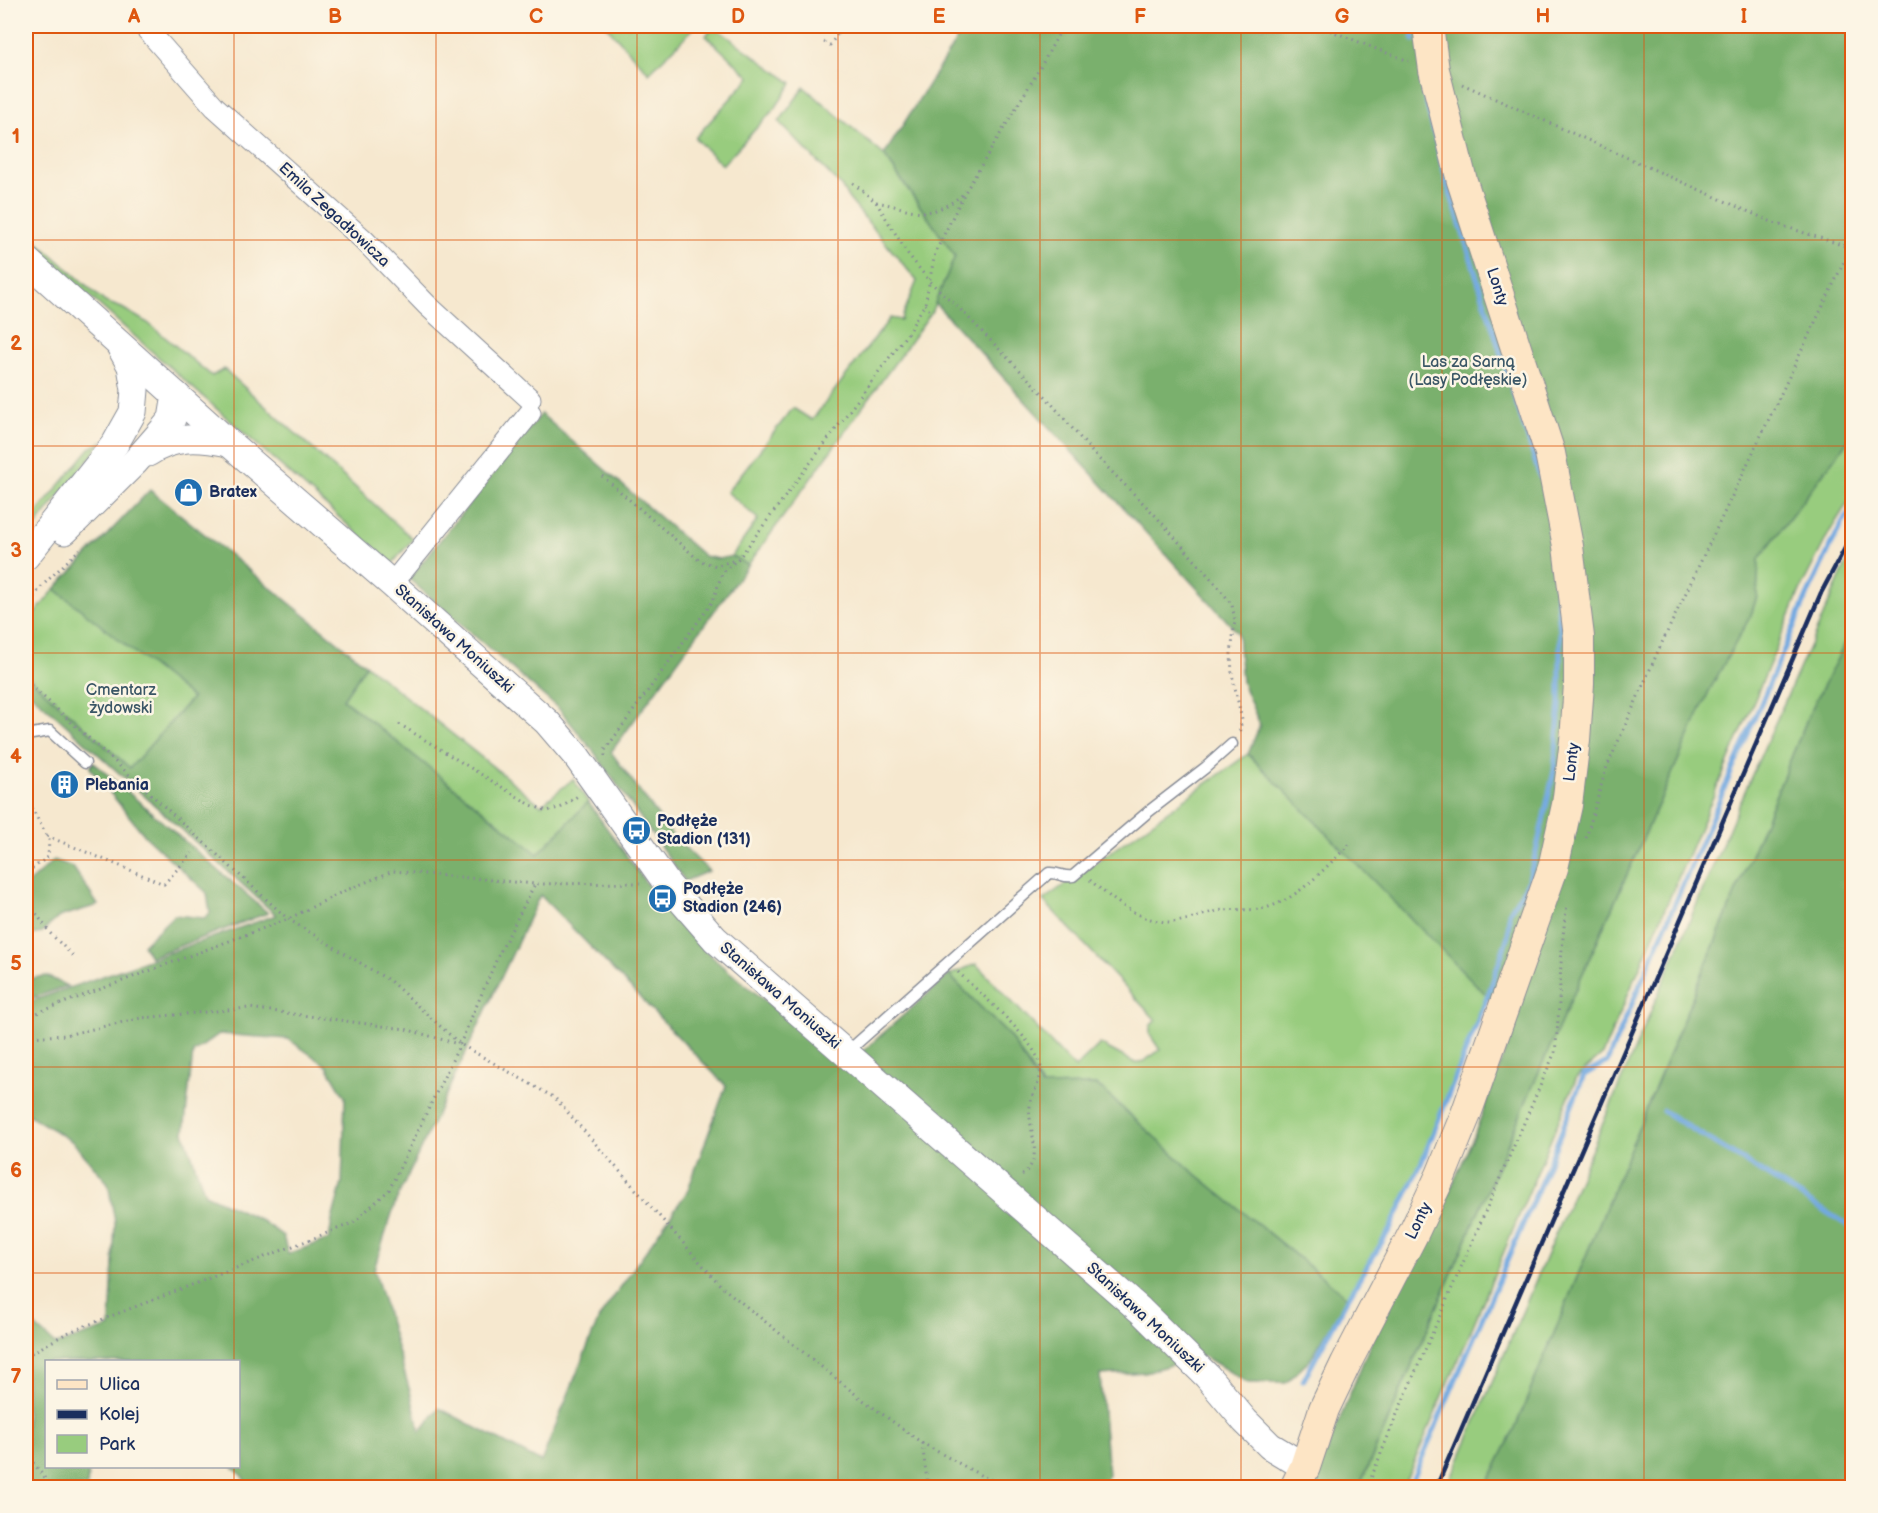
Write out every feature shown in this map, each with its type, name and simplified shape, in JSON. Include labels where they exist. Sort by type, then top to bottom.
[{"type":"main road","name":"Lonty","points":[[1300,1477],[1324,1409],[1418,1224],[1467,1114],[1553,868],[1567,805],[1575,740],[1579,684],[1579,637],[1568,546],[1550,453],[1462,181],[1434,70],[1428,26]]},
{"type":"street","name":"Emila Zegadłowicza","points":[[144,26],[215,107],[363,239],[530,406],[392,584]]},
{"type":"street","name":"Stanisława Moniuszki","points":[[26,260],[547,722],[577,757],[600,773],[648,860],[699,921],[736,958],[1140,1310],[1207,1376],[1245,1421],[1300,1477]]},
{"type":"street","points":[[26,570],[125,453],[135,390],[131,366],[119,344]]},
{"type":"street","points":[[26,556],[125,453],[172,418],[176,395]]},
{"type":"street","points":[[125,453],[181,439],[207,439],[230,443]]},
{"type":"lane","points":[[26,735],[50,730],[85,763]]},
{"type":"lane","points":[[1080,870],[1232,744]]},
{"type":"lane","name":"Stanisława Moniuszki","points":[[845,1053],[1049,873],[1055,872],[1065,877],[1073,876],[1080,870]]},
{"type":"path","points":[[824,42],[830,45],[843,26]]},
{"type":"path","points":[[399,724],[531,805],[547,811],[562,807],[600,773],[605,750],[713,601],[722,573],[738,558],[907,334],[926,304],[935,253],[964,194],[1063,26]]},
{"type":"path","points":[[1319,26],[1434,70],[1774,223],[1852,247],[1659,649],[1606,769],[1583,846]]},
{"type":"path","points":[[853,183],[876,202],[908,254],[930,282],[954,303],[1046,397],[1094,453],[1154,514],[1214,581],[1232,605],[1235,620],[1232,674],[1242,720],[1241,732],[1232,744]]},
{"type":"path","points":[[876,202],[918,213],[948,206],[964,194]]},
{"type":"path","points":[[926,304],[931,314]]},
{"type":"path","points":[[602,476],[700,561],[716,566],[738,558]]},
{"type":"path","points":[[26,606],[44,584],[86,542]]},
{"type":"path","points":[[26,681],[288,919],[390,981],[460,1044],[555,1098],[722,1287],[859,1397],[922,1443],[982,1476],[1010,1488]]},
{"type":"path","points":[[26,797],[50,840],[48,857],[26,873]]},
{"type":"path","points":[[47,836],[164,884],[192,853]]},
{"type":"path","points":[[1080,870],[1100,889],[1127,908],[1153,920],[1170,922],[1217,911],[1243,911],[1281,903],[1298,892],[1352,842]]},
{"type":"path","points":[[26,1017],[288,919],[342,892],[393,871],[536,884],[640,883]]},
{"type":"path","points":[[26,1356],[67,1333],[353,1223],[389,1190],[460,1044],[499,954],[536,884]]},
{"type":"path","points":[[26,899],[44,925],[75,958]]},
{"type":"path","points":[[1368,1488],[1397,1414],[1555,1052],[1558,1030],[1561,941]]},
{"type":"path","points":[[948,962],[1017,1029],[1032,1048],[1041,1066],[1040,1080],[1030,1106],[1035,1152],[1031,1167],[1001,1188]]},
{"type":"path","points":[[26,1037],[66,1035],[141,1018],[249,1008],[405,1029],[460,1044]]},
{"type":"path","points":[[922,1443],[928,1488]]},
{"type":"path","points":[[26,1453],[52,1488]]},
{"type":"green space","points":[[606,26],[696,26],[649,73]]},
{"type":"green space","points":[[713,26],[792,83],[776,107],[722,165],[695,138],[750,77],[706,36]]},
{"type":"green space","name":"Las za Sarną (Lasy Podłęskie)","points":[[965,26],[1852,26],[1852,435],[1759,559],[1757,596],[1751,615],[1709,691],[1544,1060],[1359,1487],[1312,1487],[1374,1335],[1445,1202],[1475,1133],[1515,1024],[1248,754],[1260,725],[1242,682],[1238,633],[935,303],[955,256],[884,155]]},
{"type":"green space","points":[[804,87],[884,155],[955,256],[931,313],[748,565],[732,556],[758,519],[727,492],[793,408],[812,420],[890,318],[901,320],[917,281],[849,199],[841,186],[779,122]]},
{"type":"green space","points":[[32,237],[105,302],[122,308],[148,323],[212,376],[224,369],[413,539],[392,564],[26,240]]},
{"type":"green space","points":[[541,414],[704,556],[719,559],[732,556],[748,565],[611,752],[672,835],[709,871],[685,881],[594,752],[560,710],[409,579]]},
{"type":"green space","points":[[1852,435],[1852,496],[1830,531],[1801,588],[1602,1055],[1577,1077],[1403,1487],[1359,1488],[1544,1060],[1709,691],[1751,615],[1757,596],[1759,559]]},
{"type":"green space","points":[[103,441],[26,538],[26,526],[90,448]]},
{"type":"green space","points":[[150,490],[366,665],[343,699],[538,854],[588,802],[672,919],[721,965],[846,1066],[949,975],[1010,1037],[1041,1086],[1097,1085],[1191,1170],[1348,1298],[1310,1360],[1286,1383],[1248,1383],[1204,1356],[1145,1372],[1100,1375],[1108,1475],[1103,1487],[248,1487],[234,1468],[240,1468],[240,1360],[45,1360],[45,1468],[89,1468],[87,1487],[26,1487],[26,1318],[56,1345],[110,1327],[115,1222],[108,1183],[73,1142],[26,1113],[26,1003],[276,915],[26,689],[26,675],[130,768],[192,698],[55,589]],"holes":[[[540,895],[726,1086],[687,1192],[599,1318],[541,1462],[439,1408],[420,1432],[374,1269],[396,1201]],[[219,1034],[288,1039],[327,1066],[345,1097],[342,1183],[329,1239],[288,1254],[283,1236],[259,1219],[205,1194],[184,1133],[193,1053]]]},
{"type":"green space","points":[[1852,551],[1852,630],[1810,712],[1515,1428],[1486,1487],[1447,1488],[1751,777]]},
{"type":"green space","name":"Cmentarz żydowski","points":[[55,589],[192,698],[130,768],[26,675],[26,624]]},
{"type":"green space","points":[[1852,630],[1852,1487],[1486,1487],[1515,1428],[1810,712]]},
{"type":"green space","points":[[366,665],[541,805],[573,779],[588,802],[538,855],[343,699]]},
{"type":"green space","points":[[1248,754],[1488,995],[1419,1169],[1390,1229],[1348,1298],[1191,1170],[1097,1085],[1042,1086],[1010,1037],[949,975],[976,964],[1075,1068],[1100,1044],[1135,1063],[1144,1061],[1160,1050],[1150,1035],[1150,1026],[1156,1020],[1043,900]]},
{"type":"green space","points":[[93,762],[268,913],[150,957],[143,945],[174,915],[204,918],[210,913],[207,893],[146,837],[90,768]]},
{"type":"green space","points":[[54,860],[73,867],[98,905],[59,917],[41,933],[26,936],[26,885]]},
{"type":"green space","points":[[47,976],[67,986],[26,1000],[26,979]]},
{"type":"waterway","points":[[1412,26],[1414,40]]},
{"type":"waterway","points":[[1422,85],[1447,183],[1540,477]]},
{"type":"waterway","points":[[1409,1488],[1544,1175],[1584,1075],[1607,1062],[1807,596],[1852,507]]},
{"type":"waterway","points":[[1303,1381],[1348,1298],[1390,1229],[1419,1169],[1488,995],[1508,936],[1509,913],[1528,882],[1554,771],[1560,705],[1560,630],[1550,530]]},
{"type":"waterway","points":[[1663,1111],[1852,1228]]},
{"type":"railway","points":[[1436,1488],[1821,593],[1852,535]]},
{"type":"place","name":"Bratex","points":[[188,492]]},
{"type":"place","name":"Plebania","points":[[64,785]]},
{"type":"place","name":"Podłęże Stadion (131)","points":[[636,830]]},
{"type":"place","name":"Podłęże Stadion (246)","points":[[662,898]]}]
